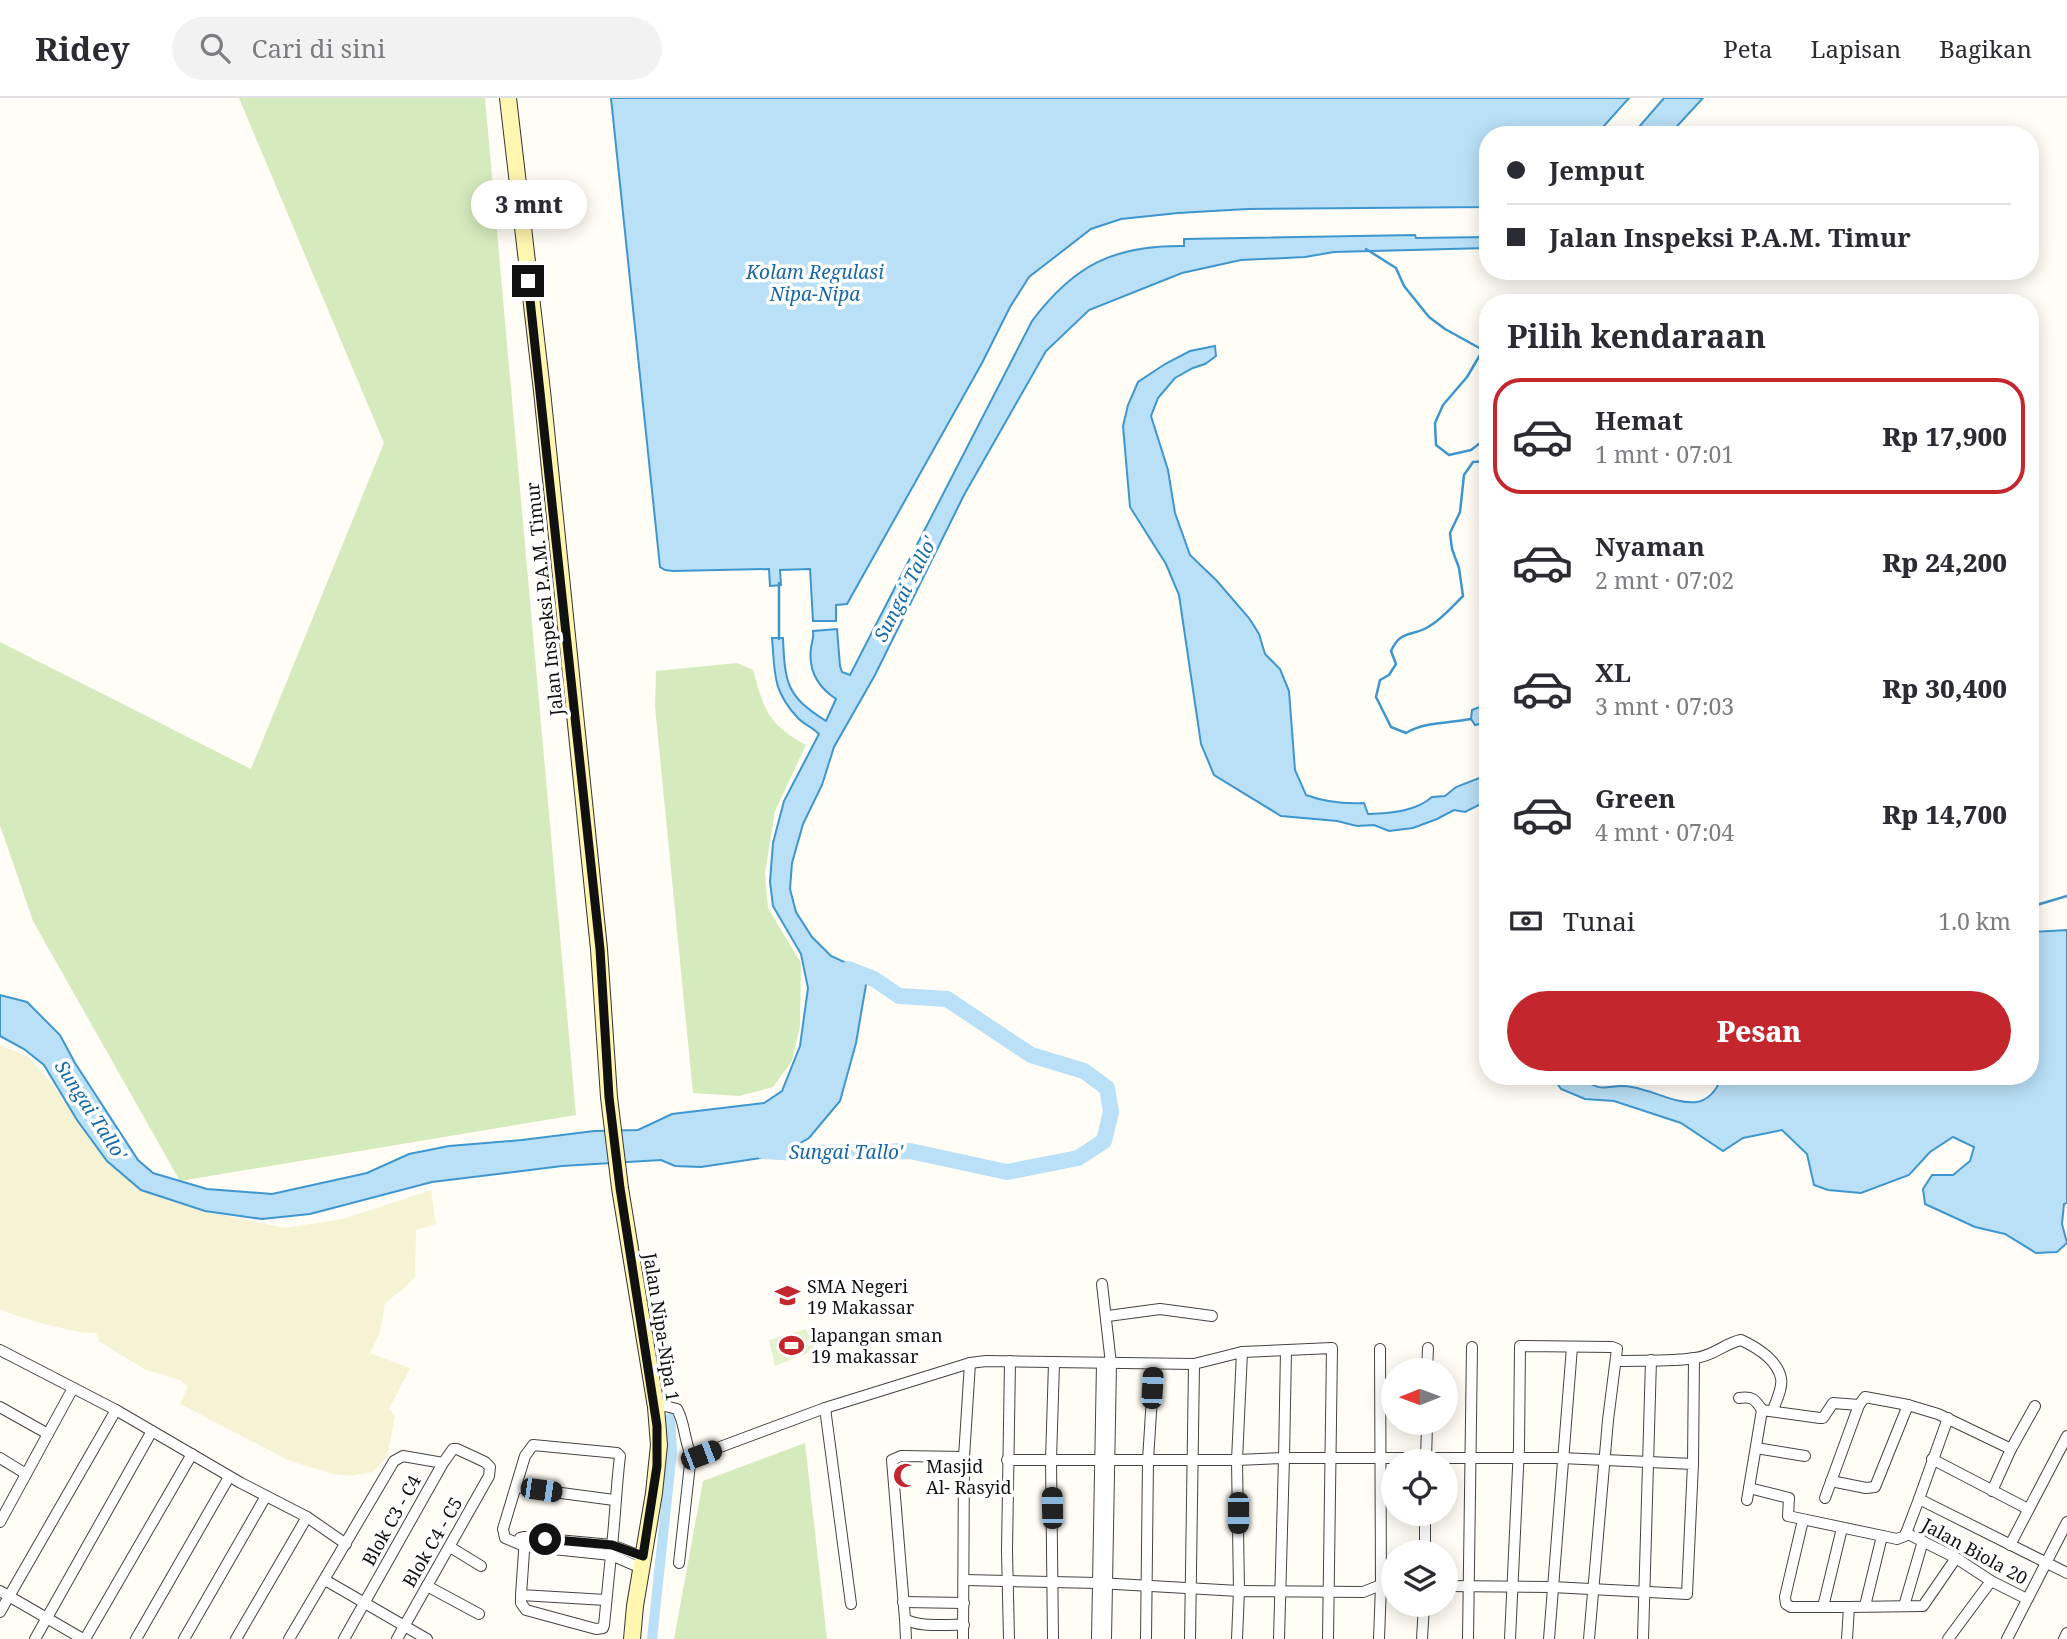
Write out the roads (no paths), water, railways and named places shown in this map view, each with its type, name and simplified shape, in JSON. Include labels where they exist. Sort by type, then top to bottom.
[{"type":"street","name":"Jalan Inspeksi P.A.M. Timur","points":[[508,98],[542,391],[600,949],[609,1097],[620,1188]]},
{"type":"street","name":"Jalan Nipa-Nipa 1","points":[[620,1188],[656,1407],[659,1445],[632,1639]]},
{"type":"street","points":[[1102,1284],[1108,1316],[1103,1583],[1106,1639]]},
{"type":"street","points":[[1108,1316],[1160,1309],[1212,1316]]},
{"type":"street","points":[[1617,1361],[1694,1359],[1715,1353],[1741,1340],[1763,1353],[1776,1367],[1781,1378],[1767,1410],[1756,1448],[1747,1500]]},
{"type":"street","points":[[1510,1639],[1520,1346],[1617,1349],[1589,1639]]},
{"type":"street","points":[[1468,1639],[1472,1347]]},
{"type":"street","points":[[1549,1639],[1561,1458],[1572,1347]]},
{"type":"street","points":[[691,1454],[701,1455],[825,1408],[970,1363],[1010,1361],[1195,1364],[1242,1352],[1332,1348],[1328,1639]]},
{"type":"street","points":[[1427,1348],[1427,1358]]},
{"type":"street","points":[[1007,1460],[1381,1458],[1380,1349]]},
{"type":"street","points":[[0,1350],[116,1410],[229,1477],[348,1539]]},
{"type":"street","points":[[1279,1639],[1286,1350]]},
{"type":"street","points":[[1237,1639],[1237,1460],[1242,1352]]},
{"type":"street","points":[[1458,1586],[1552,1587],[1687,1594],[1693,1464],[1694,1359]]},
{"type":"street","points":[[1643,1639],[1651,1360]]},
{"type":"street","points":[[1009,1639],[1007,1460],[1010,1361]]},
{"type":"street","points":[[963,1639],[964,1457],[970,1363]]},
{"type":"street","points":[[1053,1639],[1051,1460],[1054,1363]]},
{"type":"street","points":[[1190,1639],[1191,1460],[1195,1364]]},
{"type":"street","points":[[1146,1639],[1148,1460],[1154,1365]]},
{"type":"street","points":[[0,1522],[3,1508],[26,1474],[73,1388]]},
{"type":"street","points":[[1825,1498],[1859,1405],[1863,1399],[1870,1397],[1908,1405],[1948,1418],[2011,1448]]},
{"type":"street","points":[[1739,1398],[1755,1399],[1767,1410],[1820,1419],[1824,1418],[1833,1403],[1859,1405]]},
{"type":"street","points":[[1830,1481],[1866,1488],[1875,1487],[1908,1405]]},
{"type":"street","points":[[1992,1491],[2011,1448],[2035,1406]]},
{"type":"street","points":[[0,1407],[48,1434]]},
{"type":"street","points":[[656,1407],[677,1409],[691,1454],[679,1563]]},
{"type":"street","points":[[825,1408],[851,1604]]},
{"type":"street","points":[[0,1612],[4,1594],[116,1410]]},
{"type":"street","points":[[1749,1488],[1789,1497],[1788,1516],[1901,1539],[1919,1499],[1948,1418]]},
{"type":"street","points":[[35,1639],[152,1431]]},
{"type":"street","points":[[2010,1545],[2067,1436]]},
{"type":"street","points":[[521,1541],[521,1603],[526,1610],[599,1630],[604,1625],[611,1550],[614,1500],[620,1456],[617,1453],[533,1445],[525,1456],[503,1532],[505,1538],[611,1550],[642,1562]]},
{"type":"street","points":[[1756,1448],[1805,1456]]},
{"type":"street","name":"Blok C3 - C4","points":[[344,1639],[443,1463],[455,1449],[485,1462]]},
{"type":"street","points":[[4,1594],[84,1639],[191,1454]]},
{"type":"street","points":[[289,1639],[394,1461],[399,1457],[443,1463]]},
{"type":"street","points":[[906,1639],[892,1458],[964,1457]]},
{"type":"street","points":[[0,1458],[26,1474]]},
{"type":"street","points":[[1458,1459],[1561,1458],[1693,1464]]},
{"type":"street","points":[[1932,1459],[2028,1509]]},
{"type":"street","name":"Blok C4 - C5","points":[[397,1639],[489,1476],[490,1467],[485,1462]]},
{"type":"street","points":[[136,1639],[229,1477]]},
{"type":"street","points":[[516,1487],[614,1500]]},
{"type":"street","points":[[184,1639],[267,1496]]},
{"type":"street","points":[[1919,1499],[2067,1573]]},
{"type":"street","points":[[236,1639],[307,1517]]},
{"type":"street","points":[[1803,1520],[1785,1597],[1786,1604],[1791,1607],[1920,1607],[1925,1604],[1956,1558]]},
{"type":"street","points":[[2007,1639],[2067,1522]]},
{"type":"street","points":[[1823,1607],[1842,1528]]},
{"type":"street","name":"Jalan Biola 20","points":[[1906,1532],[2027,1599]]},
{"type":"street","points":[[1865,1606],[1882,1536]]},
{"type":"street","points":[[1904,1606],[1923,1541]]},
{"type":"street","points":[[450,1547],[481,1566]]},
{"type":"street","points":[[325,1580],[426,1639]]},
{"type":"street","points":[[965,1580],[1054,1581],[1238,1591],[1363,1592],[1381,1585],[1379,1639]]},
{"type":"street","points":[[1948,1639],[1991,1581]]},
{"type":"street","points":[[1097,1639],[1103,1583]]},
{"type":"street","points":[[427,1586],[479,1614]]},
{"type":"street","points":[[521,1595],[606,1600]]},
{"type":"street","points":[[903,1602],[964,1603]]},
{"type":"street","points":[[1847,1639],[1849,1607]]},
{"type":"street","points":[[1422,1639],[1423,1617]]},
{"type":"street","points":[[905,1619],[908,1622],[926,1624],[964,1625]]},
{"type":"street","points":[[2064,1639],[2067,1633]]},
{"type":"water","name":"Kolam Regulasi Nipa-Nipa","points":[[611,98],[1629,98],[1604,126],[1479,126],[1479,207],[1248,209],[1121,219],[1091,229],[1029,277],[847,604],[836,605],[836,621],[813,621],[810,569],[780,570],[781,585],[770,586],[769,569],[673,571],[660,567]]},
{"type":"water","points":[[1664,98],[1703,98],[1677,126],[1640,126]]},
{"type":"water","points":[[1415,235],[1416,238],[1479,237],[1479,248],[1334,252],[1305,257],[1241,260],[1182,273],[1089,310],[1046,351],[964,495],[875,675],[834,747],[822,785],[803,824],[792,863],[790,889],[796,912],[812,937],[831,956],[868,973],[856,1043],[840,1101],[809,1138],[780,1155],[701,1167],[675,1166],[661,1160],[562,1166],[432,1182],[310,1214],[262,1219],[205,1211],[141,1190],[107,1161],[77,1120],[44,1065],[24,1049],[0,1036],[0,995],[27,1002],[60,1035],[138,1160],[153,1173],[207,1189],[272,1194],[367,1173],[409,1154],[449,1146],[594,1131],[638,1130],[672,1114],[764,1103],[782,1091],[800,1046],[808,988],[801,954],[773,906],[770,882],[773,843],[784,801],[819,734],[799,719],[783,698],[776,680],[772,638],[783,638],[787,677],[795,696],[826,721],[836,699],[819,684],[813,671],[810,656],[813,631],[837,629],[840,666],[842,672],[850,675],[1032,321],[1064,286],[1080,272],[1098,262],[1137,249],[1184,246],[1184,239]]},
{"type":"water","points":[[1215,346],[1216,356],[1175,378],[1158,398],[1151,416],[1168,470],[1175,513],[1190,555],[1249,618],[1259,634],[1265,654],[1280,669],[1289,691],[1295,770],[1306,795],[1334,802],[1364,803],[1368,814],[1393,812],[1418,806],[1432,797],[1445,796],[1456,787],[1479,778],[1479,805],[1465,812],[1454,810],[1413,828],[1389,831],[1374,825],[1357,826],[1337,821],[1281,816],[1214,775],[1201,744],[1179,595],[1166,564],[1130,507],[1123,426],[1138,382],[1190,351]]},
{"type":"water","points":[[1479,707],[1479,724],[1475,725],[1471,719],[1472,710]]},
{"type":"water","points":[[2067,930],[2067,1203],[2064,1204],[2062,1224],[2067,1243],[2057,1252],[2036,1253],[2005,1234],[1975,1227],[1925,1204],[1923,1189],[1932,1175],[1953,1175],[1970,1161],[1974,1147],[1953,1137],[1930,1152],[1909,1175],[1861,1193],[1828,1190],[1814,1185],[1807,1154],[1782,1130],[1743,1138],[1723,1151],[1681,1123],[1614,1101],[1585,1099],[1561,1089],[1558,1085],[1624,1086],[1684,1102],[1695,1102],[1706,1099],[1718,1085],[2039,1085],[2039,932]]},
{"type":"waterway","points":[[1366,249],[1396,268],[1404,286],[1429,317],[1479,348]]},
{"type":"waterway","points":[[1479,357],[1467,377],[1443,405],[1435,423],[1436,445],[1449,455],[1471,450],[1479,444]]},
{"type":"waterway","points":[[1471,719],[1429,725],[1406,733],[1391,727],[1376,697],[1380,680],[1389,675],[1396,664],[1391,651],[1399,639],[1433,624],[1463,596],[1450,533],[1460,512],[1464,475],[1473,462],[1479,462]]},
{"type":"waterway","points":[[779,583],[779,639]]},
{"type":"waterway","points":[[2039,904],[2067,896]]},
{"type":"waterway","name":"Sungai Tallo'","points":[[763,1151],[910,1151],[1007,1172],[1078,1158],[1104,1141],[1111,1112],[1107,1088],[1084,1071],[1031,1055],[947,999],[899,996],[874,979],[848,969]]},
{"type":"waterway","points":[[652,1639],[672,1451],[670,1418]]},
{"type":"place","name":"SMA Negeri 19 Makassar","points":[[787,1296]]},
{"type":"place","name":"lapangan sman 19 makassar","points":[[791,1345]]},
{"type":"place","name":"Masjid Al- Rasyid","points":[[906,1476]]}]
